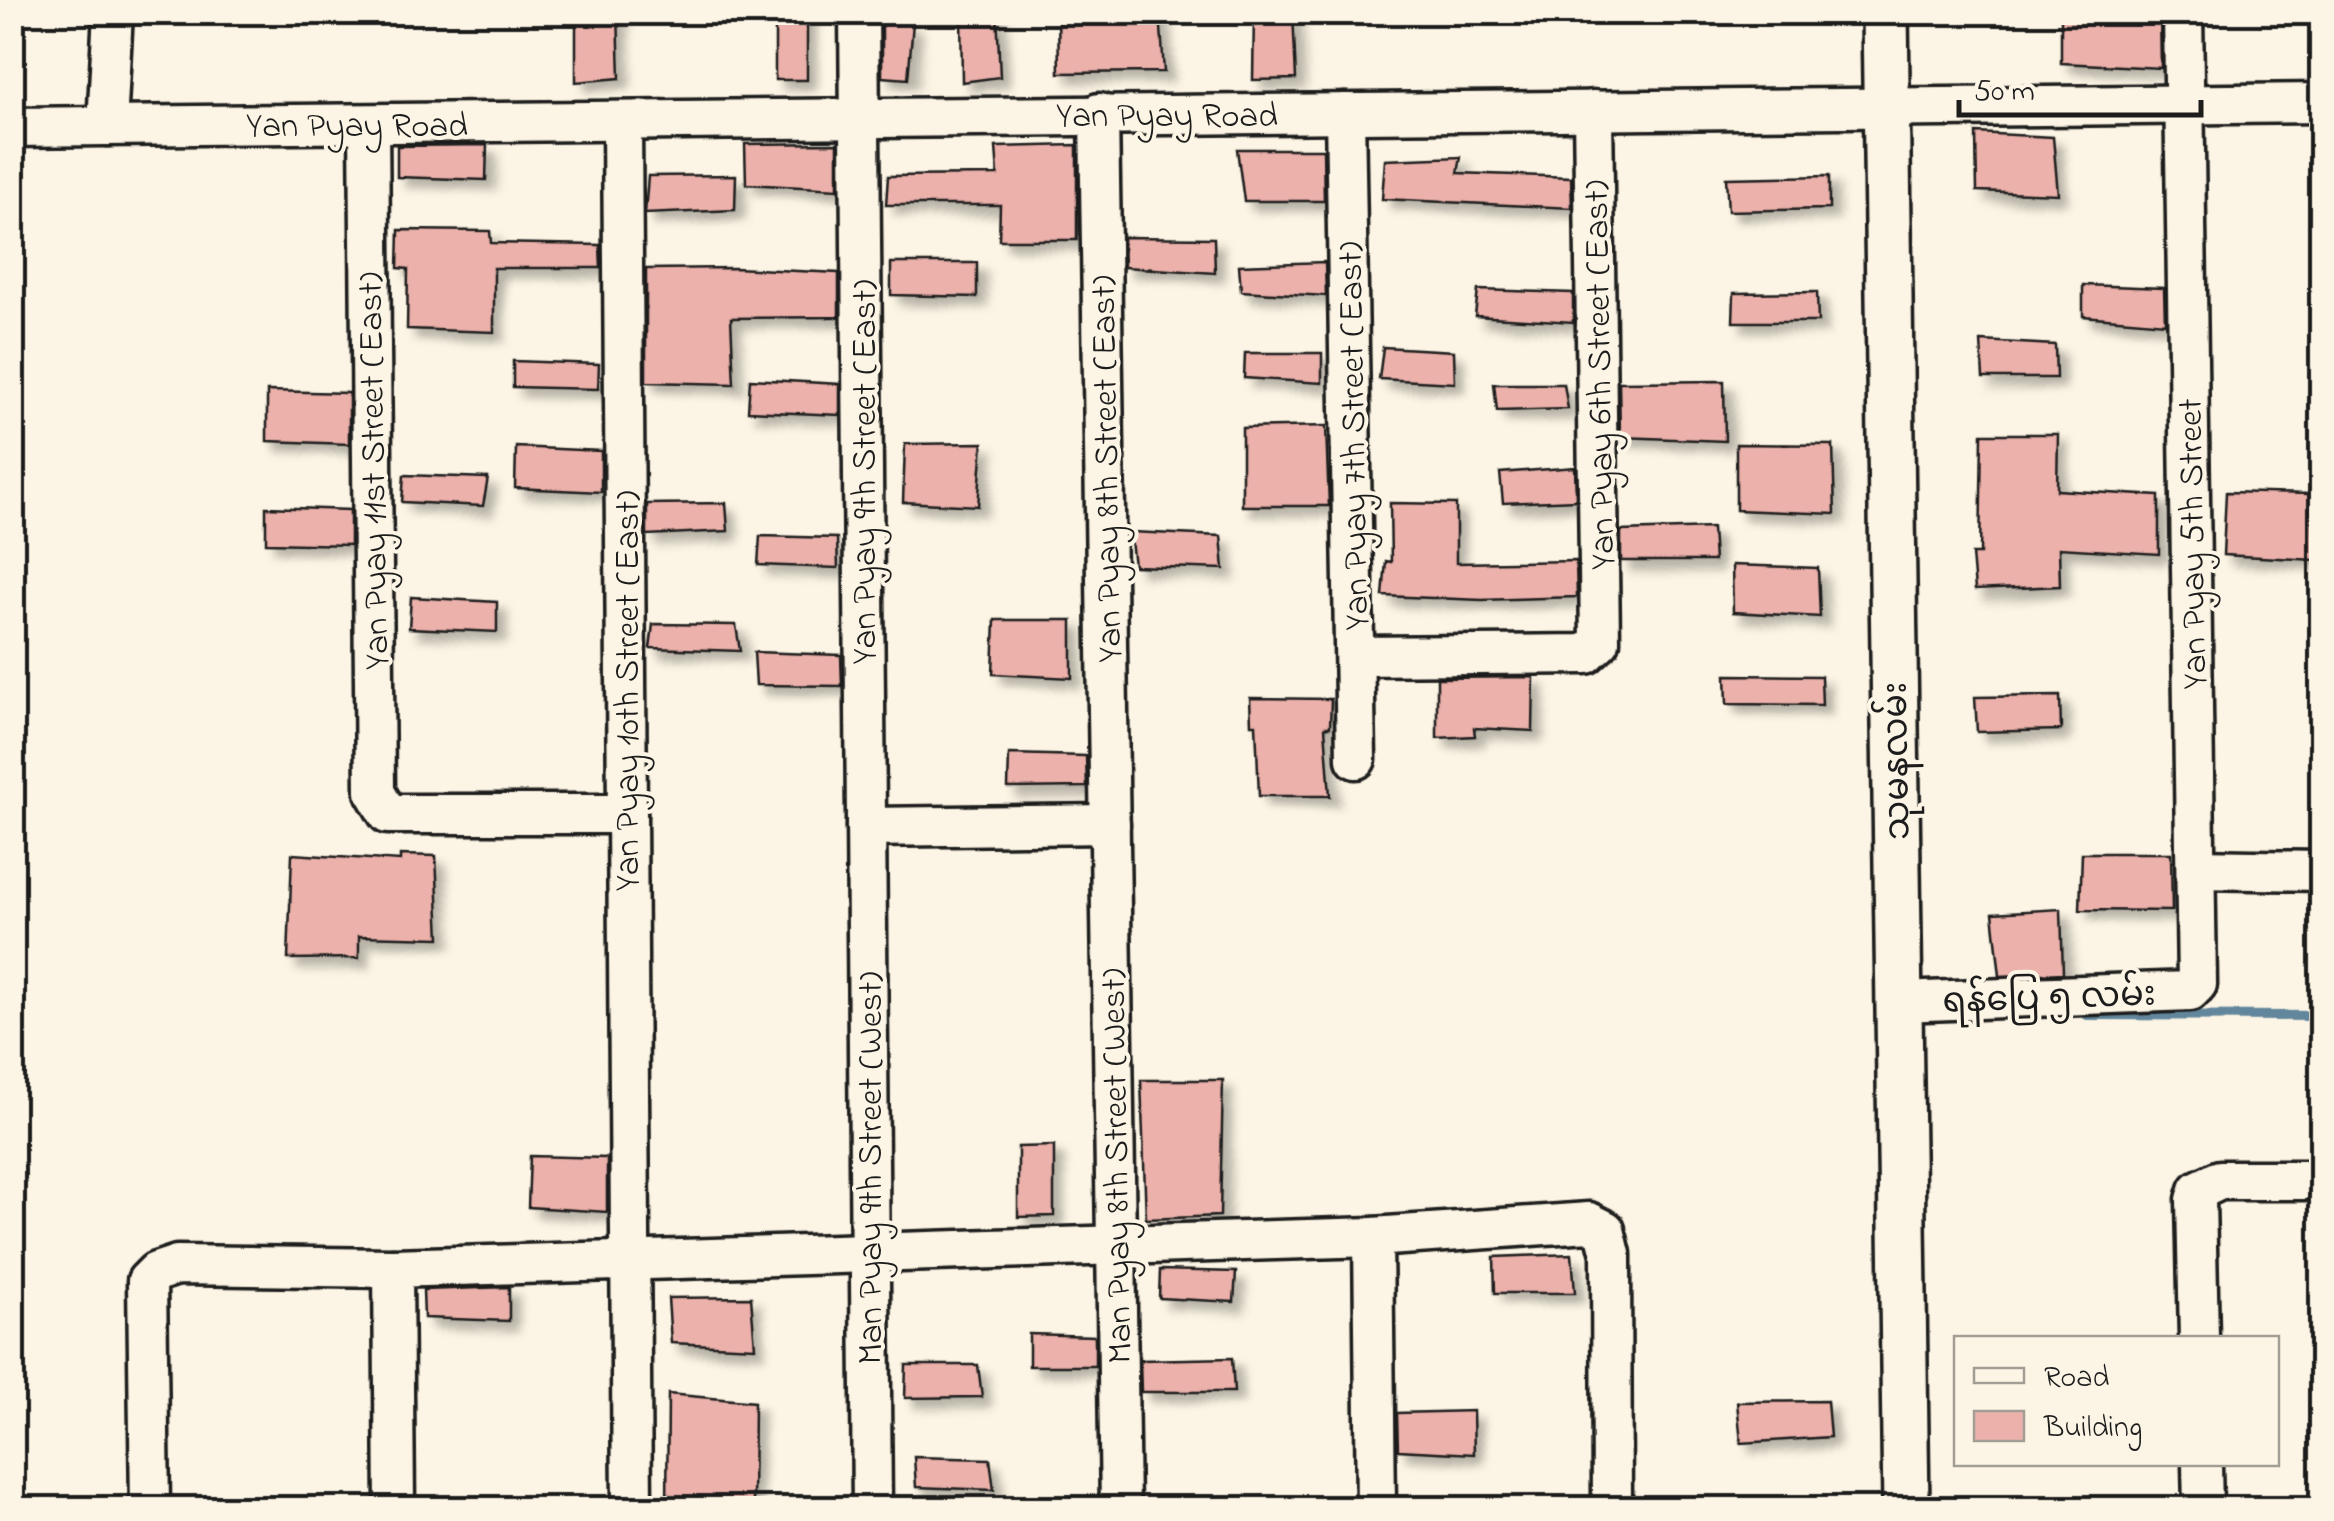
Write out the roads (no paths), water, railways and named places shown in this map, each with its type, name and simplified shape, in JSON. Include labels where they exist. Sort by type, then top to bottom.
[{"type":"street","points":[[107,126],[113,12]]},
{"type":"street","name":"Yan Pyay 9th Street (East)","points":[[860,12],[866,827]]},
{"type":"street","name":"သုမနလမ်း","points":[[1885,12],[1906,1508]]},
{"type":"street","name":"Yan Pyay 5th Street","points":[[2183,12],[2197,984]]},
{"type":"street","name":"Yan Pyay Road","points":[[12,127],[2322,103]]},
{"type":"street","name":"Yan Pyay 6th Street (East)","points":[[1356,656],[1586,654],[1600,641],[1592,110]]},
{"type":"street","name":"Yan Pyay 8th Street (East)","points":[[1099,113],[1110,824]]},
{"type":"street","name":"Yan Pyay 7th Street (East)","points":[[1345,113],[1356,759]]},
{"type":"street","name":"Yan Pyay 10th Street (East)","points":[[622,123],[632,1508]]},
{"type":"street","name":"Yan Pyay 11st Street (East)","points":[[369,124],[376,792],[388,814],[627,814]]},
{"type":"street","points":[[866,827],[1110,824]]},
{"type":"street","name":"Man Pyay 8th Street (West)","points":[[1110,824],[1120,1508]]},
{"type":"street","name":"Man Pyay 9th Street (West)","points":[[866,827],[872,1508]]},
{"type":"street","points":[[2196,869],[2322,871]]},
{"type":"street","name":"ရန်ပြေ ၅ လမ်း","points":[[1899,1002],[2190,991],[2197,984]]},
{"type":"street","points":[[2199,1336],[2196,1200],[2200,1190],[2220,1180],[2322,1180]]},
{"type":"street","points":[[150,1508],[147,1281],[156,1272],[177,1265],[393,1268],[1372,1237],[1589,1222],[1604,1230],[1611,1254],[1612,1508]]},
{"type":"street","points":[[1372,1237],[1376,1508]]},
{"type":"street","points":[[393,1268],[395,1508]]},
{"type":"street","points":[[2202,1466],[2203,1508]]},
{"type":"waterway","points":[[2087,1015],[2322,1016]]}]
